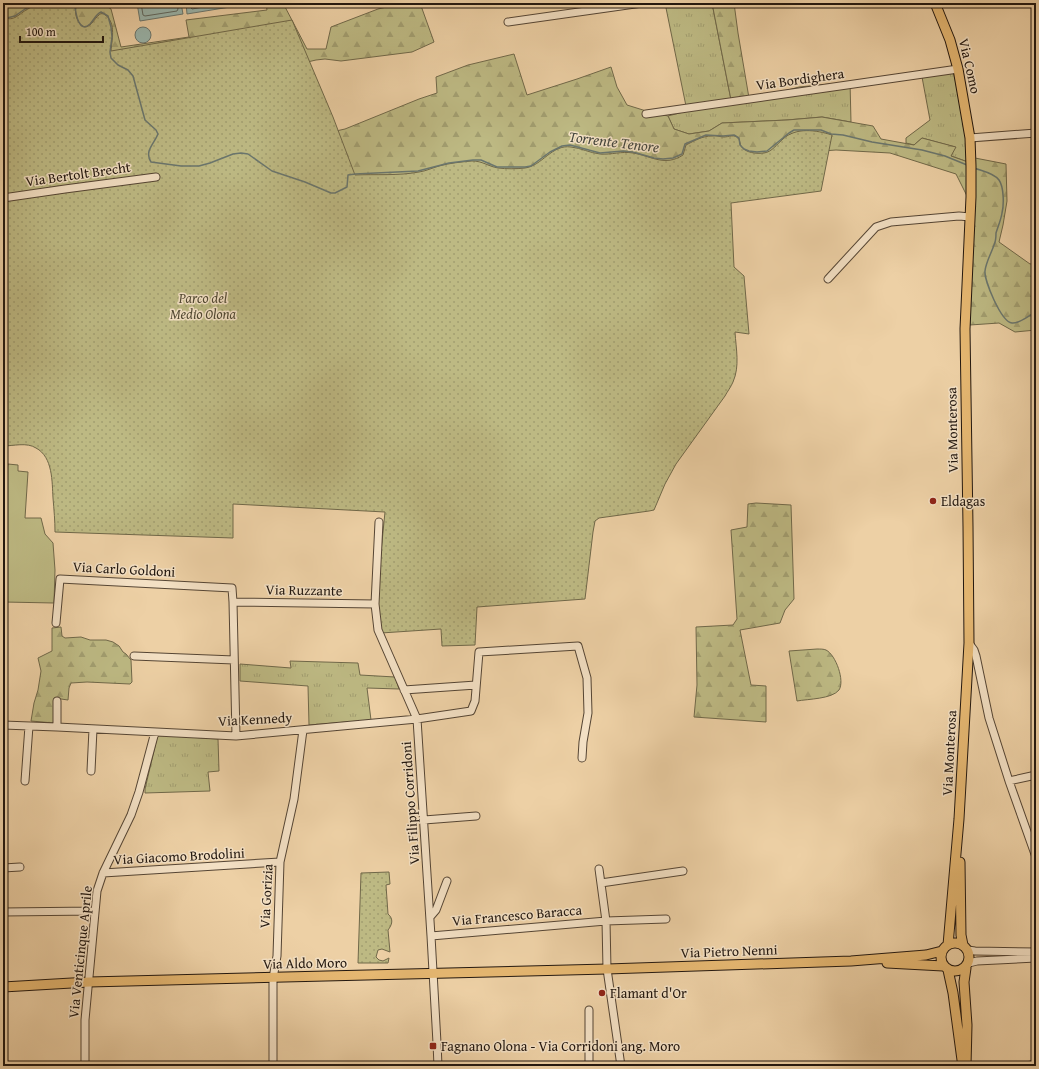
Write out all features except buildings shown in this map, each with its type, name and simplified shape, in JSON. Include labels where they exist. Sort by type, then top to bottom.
[{"type":"main road","name":"Via Como","points":[[935,3],[950,40],[958,69],[970,138]]},
{"type":"main road","name":"Via Monterosa","points":[[945,948],[959,818],[969,643],[964,329],[970,217],[970,138]]},
{"type":"main road","name":"Via Monterosa","points":[[959,818],[961,935],[965,947]]},
{"type":"main road","points":[[953,943],[958,943],[965,947],[970,956],[964,982],[967,1025],[964,1066],[951,980],[941,961],[941,955],[945,948],[953,943]]},
{"type":"main road","name":"Via Pietro Nenni","points":[[607,969],[851,960],[926,955],[945,948]]},
{"type":"main road","name":"Via Pietro Nenni","points":[[851,960],[946,968]]},
{"type":"main road","points":[[946,968],[955,972],[961,971],[967,965]]},
{"type":"main road","name":"Via Aldo Moro","points":[[3,987],[88,982],[607,969]]},
{"type":"street","points":[[508,22],[642,3]]},
{"type":"street","name":"Via Bordighera","points":[[646,114],[958,69]]},
{"type":"street","points":[[970,138],[1036,133]]},
{"type":"street","name":"Via Bertolt Brecht","points":[[3,198],[65,188],[156,177]]},
{"type":"street","points":[[828,279],[876,227],[891,222],[959,216],[970,217]]},
{"type":"street","name":"Via Filippo Corridoni","points":[[380,522],[375,604],[378,630],[417,719],[438,1066]]},
{"type":"street","name":"Via Carlo Goldoni","points":[[56,624],[60,579],[232,588],[233,602]]},
{"type":"street","points":[[233,602],[236,736]]},
{"type":"street","name":"Via Ruzzante","points":[[233,602],[375,604]]},
{"type":"street","points":[[969,643],[976,656],[989,718],[1009,781],[1036,857]]},
{"type":"street","points":[[404,690],[476,685],[479,652],[578,646],[587,678],[588,713],[582,758]]},
{"type":"street","points":[[134,656],[234,660]]},
{"type":"street","name":"Via Kennedy","points":[[3,725],[236,736],[417,719],[471,711],[475,702],[476,685]]},
{"type":"street","points":[[57,701],[57,727]]},
{"type":"street","points":[[25,781],[29,726]]},
{"type":"street","points":[[91,772],[93,729]]},
{"type":"street","name":"Via Gorizia","points":[[273,1066],[273,978],[277,956],[280,862],[294,799],[303,730]]},
{"type":"street","name":"Via Venticinque Aprile","points":[[85,1066],[85,1020],[97,891],[103,873],[132,815],[155,732]]},
{"type":"street","points":[[1009,781],[1036,776]]},
{"type":"street","points":[[424,820],[476,816]]},
{"type":"street","name":"Via Giacomo Brodolini","points":[[103,873],[280,862]]},
{"type":"street","points":[[3,868],[20,867]]},
{"type":"street","points":[[599,869],[606,921],[607,969],[622,1066]]},
{"type":"street","points":[[601,882],[683,870]]},
{"type":"street","points":[[430,917],[436,910],[447,881]]},
{"type":"street","points":[[3,912],[95,911]]},
{"type":"street","name":"Via Francesco Baracca","points":[[431,936],[606,921],[666,919]]},
{"type":"street","points":[[965,947],[976,951],[1036,952]]},
{"type":"street","points":[[967,965],[977,961],[1036,958]]},
{"type":"street","points":[[589,1010],[589,1066]]},
{"type":"street","points":[[1027,1066],[1036,1064]]},
{"type":"green space","points":[[3,3],[107,3],[108,7],[111,9],[121,47],[189,37],[186,20],[267,10],[266,3],[283,3],[307,49],[326,49],[331,27],[378,9],[404,3],[420,3],[434,42],[412,52],[341,61],[325,59],[316,60],[209,85],[336,131],[345,129],[437,93],[436,77],[468,65],[514,54],[527,95],[611,67],[617,87],[627,105],[668,116],[674,129],[689,134],[709,131],[722,123],[822,117],[873,126],[881,139],[914,145],[922,138],[956,147],[951,156],[968,162],[967,196],[956,174],[890,153],[836,150],[712,159],[554,166],[364,181],[3,35]]},
{"type":"green space","name":"Parco del Medio Olona","points":[[41,3],[80,3],[76,6],[76,16],[80,24],[85,27],[90,25],[97,16],[102,13],[107,16],[112,25],[113,35],[111,51],[292,20],[333,117],[355,175],[411,173],[424,171],[447,164],[472,161],[498,168],[525,168],[537,163],[558,149],[564,147],[571,147],[600,154],[629,153],[640,154],[658,160],[670,160],[683,155],[686,145],[695,140],[708,136],[735,136],[739,139],[741,146],[745,150],[761,153],[770,151],[788,135],[800,131],[813,131],[832,135],[821,191],[731,203],[734,267],[744,276],[749,334],[735,332],[737,364],[733,382],[725,396],[676,464],[665,484],[654,510],[599,518],[595,521],[585,599],[477,607],[475,645],[442,646],[441,629],[381,633],[377,592],[385,512],[233,504],[233,538],[55,532],[52,478],[46,457],[42,452],[32,446],[3,446],[3,16],[9,19],[18,16]]},
{"type":"green space","points":[[665,3],[712,3],[732,105],[799,87],[850,82],[851,122],[822,117],[722,123],[709,131],[689,134],[674,129],[668,116],[687,111]]},
{"type":"green space","points":[[712,3],[734,3],[749,98],[732,105]]},
{"type":"green space","points":[[954,73],[966,139],[968,162],[951,156],[955,147],[922,138],[914,145],[906,143],[906,138],[930,120],[922,77]]},
{"type":"green space","points":[[975,158],[1006,164],[1007,201],[999,242],[1030,264],[1036,263],[1036,330],[1015,332],[999,323],[970,325]]},
{"type":"green space","points":[[8,464],[18,465],[18,471],[28,472],[25,518],[41,518],[45,534],[53,543],[55,570],[54,603],[4,602],[3,470],[7,470]]},
{"type":"green space","points":[[748,504],[791,505],[794,599],[785,610],[780,623],[740,630],[751,685],[766,686],[766,722],[694,717],[697,685],[696,627],[733,625],[737,619],[731,530],[747,527]]},
{"type":"green space","points":[[61,627],[62,636],[65,638],[81,637],[90,640],[106,640],[119,646],[131,660],[132,682],[130,684],[87,682],[71,683],[68,700],[54,698],[54,723],[31,721],[41,671],[38,658],[52,651],[52,628]]},
{"type":"green space","points":[[817,649],[826,650],[833,657],[840,675],[841,686],[836,693],[826,697],[797,701],[789,651]]},
{"type":"green space","points":[[290,661],[358,663],[360,675],[395,677],[399,689],[367,688],[371,720],[309,725],[308,686],[240,681],[240,664],[291,668]]},
{"type":"green space","points":[[160,735],[218,739],[219,771],[208,772],[210,791],[145,793],[157,738]]},
{"type":"green space","points":[[389,872],[390,884],[386,885],[388,914],[392,920],[388,930],[390,952],[382,949],[378,950],[376,957],[383,961],[389,958],[388,963],[358,963],[361,873]]},
{"type":"water","points":[[137,3],[181,3],[183,14],[140,21]]},
{"type":"water","points":[[186,3],[230,3],[230,7],[187,14]]},
{"type":"water","points":[[143,27],[150,32],[151,35],[146,42],[143,43],[136,38],[135,35],[140,28]]},
{"type":"waterway","name":"Torrente Tenore","points":[[4,3],[7,18],[15,16],[38,3]]},
{"type":"waterway","name":"Torrente Tenore","points":[[78,3],[75,7],[76,14],[83,27],[90,24],[101,12],[108,16],[112,37],[110,52],[111,58],[118,65],[128,70],[133,76],[145,120],[156,130],[158,134],[149,151],[149,158],[151,162],[181,166],[199,166],[233,154],[248,154],[272,171],[305,182],[331,193],[335,193],[347,187],[348,175],[418,171],[449,163],[473,160],[481,160],[497,167],[525,167],[531,166],[550,152],[562,146],[570,145],[600,153],[623,151],[633,152],[663,159],[673,158],[682,154],[685,144],[706,135],[734,135],[739,138],[740,145],[744,149],[757,152],[767,151],[794,130],[821,130],[831,134],[922,150],[945,156],[967,165]]},
{"type":"waterway","name":"Torrente Tenore","points":[[974,168],[991,174],[997,178],[1001,183],[1003,191],[1002,216],[985,271],[985,276],[990,291],[1003,316],[1012,323],[1021,321],[1036,312]]},
{"type":"place","name":"Eldagas","points":[[933,501]]},
{"type":"place","name":"Flamant d'Or","points":[[602,993]]},
{"type":"place","name":"Fagnano Olona - Via Corridoni ang. Moro","points":[[433,1046]]}]
